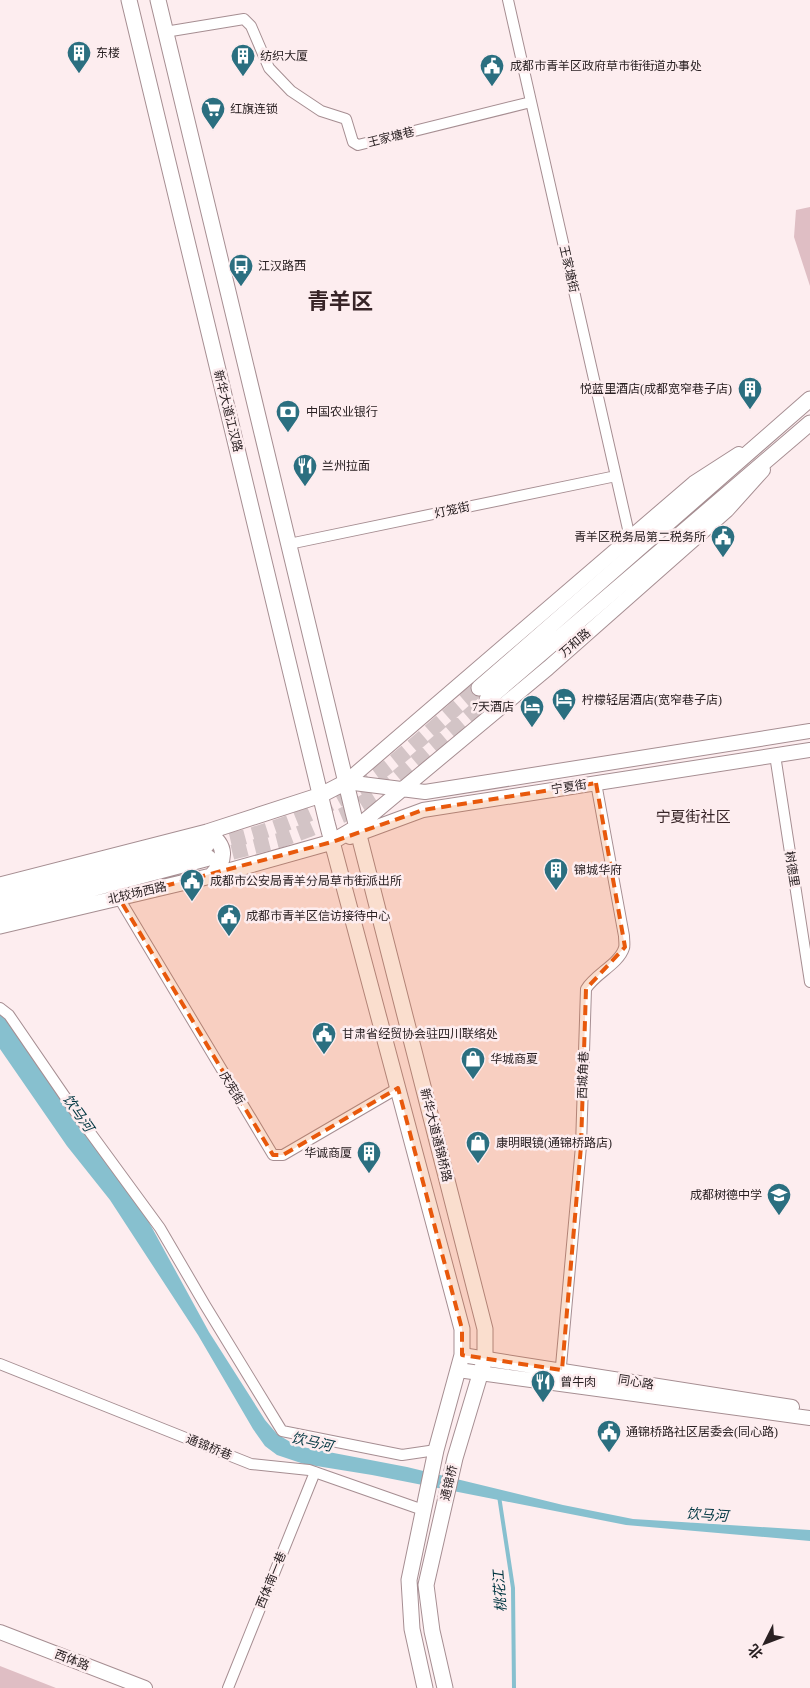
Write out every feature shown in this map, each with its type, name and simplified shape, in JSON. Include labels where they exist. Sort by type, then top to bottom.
[{"type":"main road","name":"新华大道江汉路","points":[[129,0],[327,823]]},
{"type":"main road","points":[[0,914],[207,846],[346,782],[158,0]]},
{"type":"main road","name":"万和路","points":[[810,399],[483,694],[810,424]]},
{"type":"main road","name":"万和路","points":[[346,782],[694,483],[770,434]]},
{"type":"main road","name":"万和路","points":[[358,831],[402,790],[548,668],[727,510],[782,447]]},
{"type":"main road","name":"宁夏街","points":[[346,782],[426,792],[810,731]]},
{"type":"main road","name":"宁夏街","points":[[358,831],[423,810],[810,750]]},
{"type":"main road","name":"新华大道通锦桥路","points":[[346,782],[485,1329],[485,1358],[455,1458]]},
{"type":"main road","name":"新华大道通锦桥路","points":[[327,823],[462,1329],[460,1363],[436,1453]]},
{"type":"main road","name":"北较场西路","points":[[0,926],[211,876],[332,842],[358,831]]},
{"type":"main road","points":[[0,898],[207,846],[217,840],[222,851],[221,865],[211,876]]},
{"type":"main road","points":[[0,885],[207,846]]},
{"type":"main road","name":"同心路","points":[[460,1363],[485,1358],[810,1410]]},
{"type":"main road","points":[[460,1363],[480,1374],[810,1418]]},
{"type":"main road","name":"通锦桥","points":[[424,1506],[436,1453]]},
{"type":"main road","name":"通锦桥","points":[[445,1688],[432,1631],[426,1585],[455,1458]]},
{"type":"main road","points":[[424,1506],[409,1580],[412,1629],[425,1688]]},
{"type":"main road","name":"西体路","points":[[0,1632],[145,1688]]},
{"type":"street","name":"王家塘街","points":[[508,0],[630,538]]},
{"type":"street","name":"王家塘巷","points":[[165,32],[244,19],[251,26],[269,68],[291,91],[321,111],[346,119],[353,142],[358,145],[531,102]]},
{"type":"street","name":"灯笼街","points":[[289,544],[616,476]]},
{"type":"street","name":"树德里","points":[[774,755],[810,982]]},
{"type":"street","name":"西城角巷","points":[[559,1385],[562,1370],[581,1146],[586,989],[591,980],[620,956],[625,948],[596,783]]},
{"type":"street","name":"庆宪街","points":[[119,898],[273,1155],[283,1155],[398,1088]]},
{"type":"street","points":[[0,1008],[9,1015],[160,1228],[282,1431],[402,1455],[436,1453]]},
{"type":"street","name":"通锦桥巷","points":[[0,1364],[251,1464],[308,1470],[424,1506]]},
{"type":"street","name":"西体南一巷","points":[[228,1688],[315,1472]]},
{"type":"highlighted area","points":[[596,783],[625,947],[586,989],[581,1146],[562,1370],[462,1355],[462,1329],[398,1088],[283,1155],[273,1155],[119,898],[332,842],[423,810]]},
{"type":"shaded area","points":[[810,207],[810,286],[794,237],[796,210]]},
{"type":"shaded area","points":[[0,1666],[56,1688],[0,1688]]},
{"type":"water","points":[[0,1012],[10,1020],[139,1204],[209,1332],[265,1420],[277,1434],[297,1446],[407,1467],[563,1505],[633,1519],[810,1530],[810,1541],[626,1525],[372,1475],[304,1464],[277,1455],[265,1446],[253,1429],[198,1335],[110,1200],[67,1146],[0,1049]]},
{"type":"waterway","name":"桃花江","points":[[499,1496],[513,1588],[514,1688]]},
{"type":"tunnel","points":[[208,845],[265,831],[303,817],[338,800],[372,779],[479,688]]},
{"type":"tunnel","points":[[210,858],[281,840],[343,815],[380,792],[487,700]]},
{"type":"place","name":"东楼","points":[[79,74]]},
{"type":"place","name":"纺织大厦","points":[[243,77]]},
{"type":"place","name":"成都市青羊区政府草市街街道办事处","points":[[492,87]]},
{"type":"place","name":"红旗连锁","points":[[213,130]]},
{"type":"place","name":"江汉路西","points":[[241,287]]},
{"type":"place","name":"悦蓝里酒店(成都宽窄巷子店)","points":[[750,410]]},
{"type":"place","name":"中国农业银行","points":[[288,433]]},
{"type":"place","name":"兰州拉面","points":[[305,487]]},
{"type":"place","name":"青羊区税务局第二税务所","points":[[723,558]]},
{"type":"place","name":"柠檬轻居酒店(宽窄巷子店)","points":[[564,721]]},
{"type":"place","name":"7天酒店","points":[[532,728]]},
{"type":"place","name":"锦城华府","points":[[556,891]]},
{"type":"place","name":"成都市公安局青羊分局草市街派出所","points":[[192,902]]},
{"type":"place","name":"成都市青羊区信访接待中心","points":[[229,937]]},
{"type":"place","name":"甘肃省经贸协会驻四川联络处","points":[[324,1055]]},
{"type":"place","name":"华城商夏","points":[[473,1080]]},
{"type":"place","name":"康明眼镜(通锦桥路店)","points":[[478,1164]]},
{"type":"place","name":"华诚商厦","points":[[369,1174]]},
{"type":"place","name":"成都树德中学","points":[[779,1216]]},
{"type":"place","name":"曾牛肉","points":[[543,1403]]},
{"type":"place","name":"通锦桥路社区居委会(同心路)","points":[[609,1453]]},
{"type":"district","name":"青羊区","points":[[340,301]]},
{"type":"district","name":"宁夏街社区","points":[[693,817]]},
{"type":"water label","name":"饮马河","points":[[78,1113]]},
{"type":"water label","name":"饮马河","points":[[312,1442]]},
{"type":"water label","name":"饮马河","points":[[707,1515]]}]
